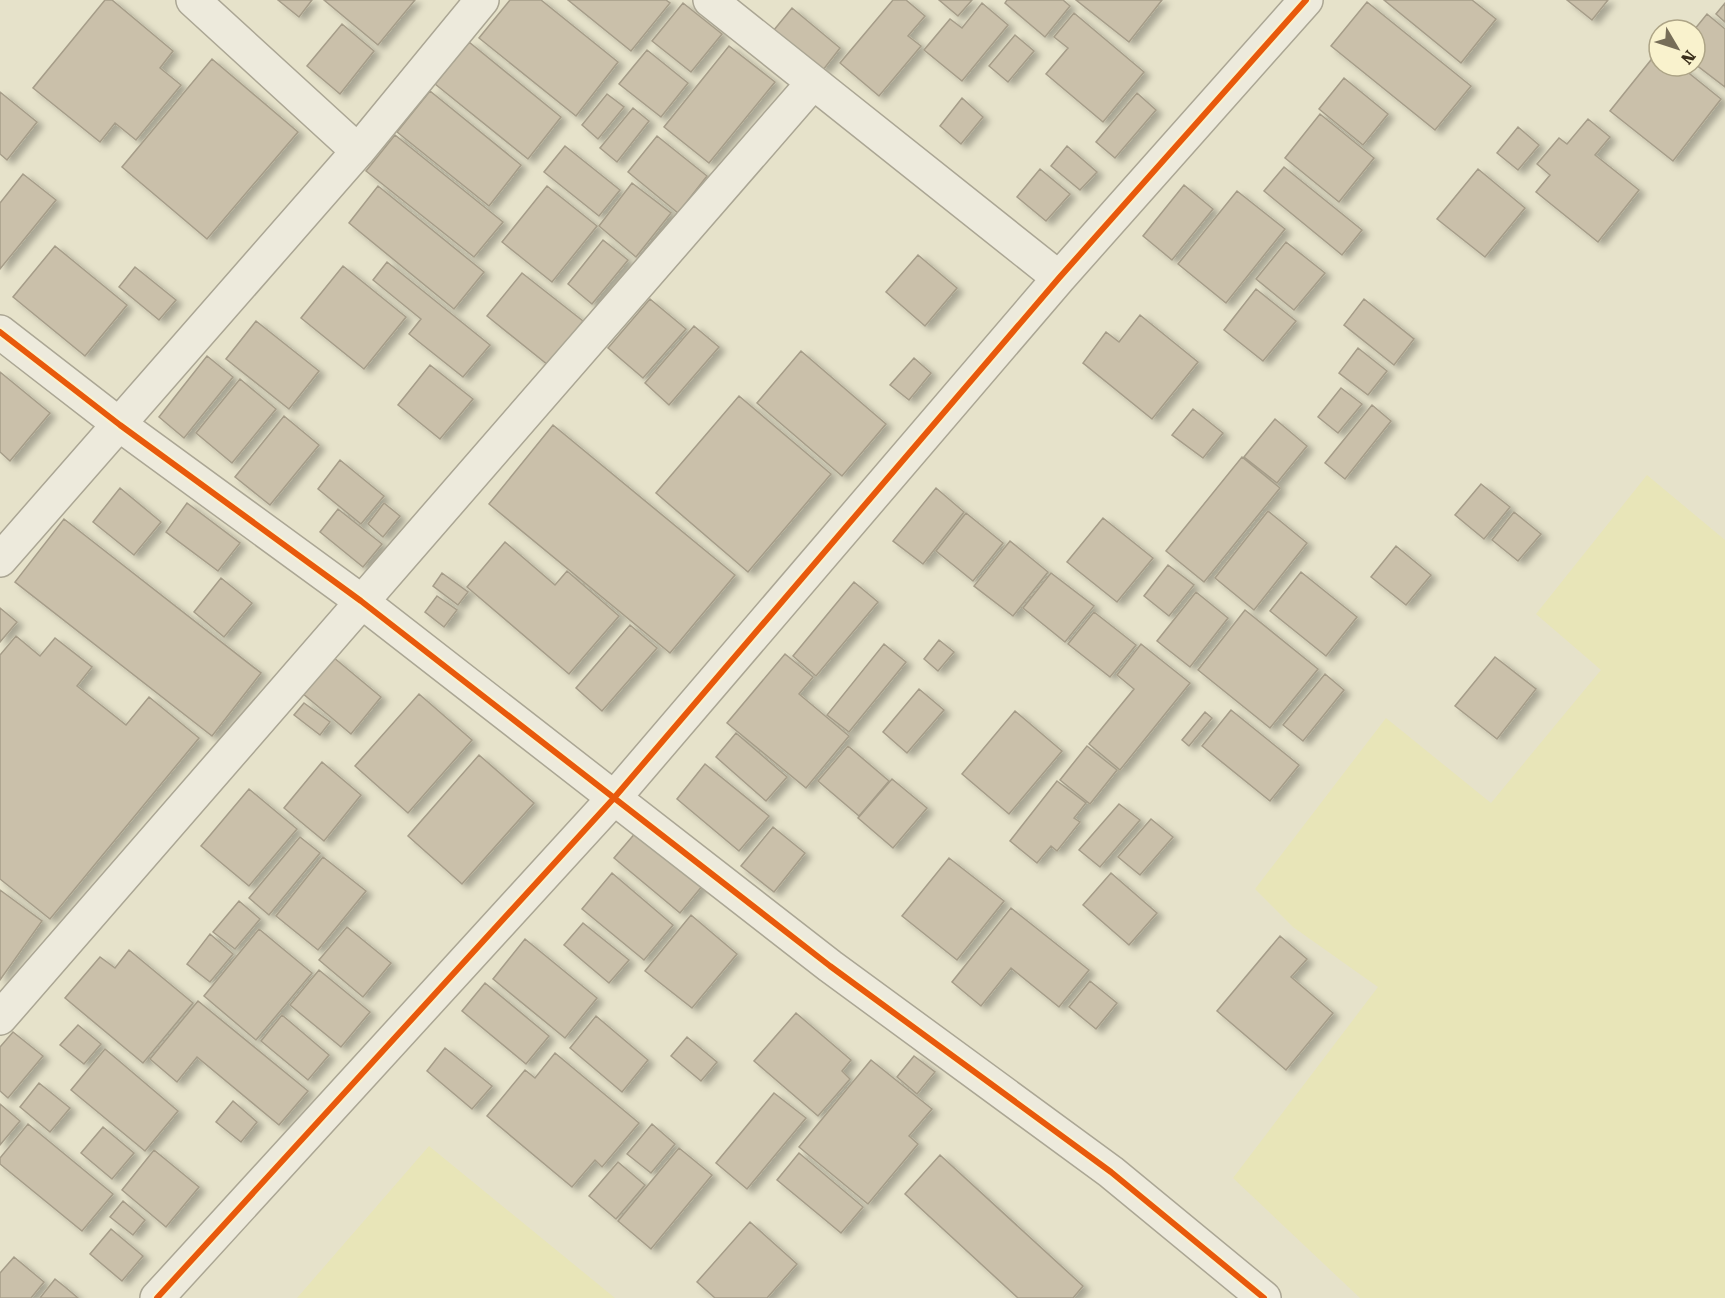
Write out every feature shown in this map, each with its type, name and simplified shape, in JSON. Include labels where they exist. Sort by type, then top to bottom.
[{"type":"street","points":[[193,0],[358,151]]},
{"type":"street","points":[[0,560],[358,151],[482,0]]},
{"type":"street","points":[[710,0],[812,84],[1059,278]]},
{"type":"street","points":[[157,1298],[614,798],[1059,278],[1306,0]]},
{"type":"street","points":[[0,1018],[812,84]]},
{"type":"street","points":[[0,332],[120,425],[361,601],[830,966],[1111,1172],[1264,1298]]},
{"type":"shaded area","points":[[1647,475],[1725,540],[1725,1298],[1360,1298],[1233,1178],[1378,987],[1293,927],[1255,889],[1386,718],[1491,803],[1601,670],[1536,614]]},
{"type":"shaded area","points":[[429,1146],[615,1298],[297,1298]]},
{"type":"building","points":[[105,0],[112,0],[173,51],[160,68],[181,85],[136,140],[115,123],[100,142],[33,88]]},
{"type":"building","points":[[278,0],[312,0],[299,17]]},
{"type":"building","points":[[324,0],[415,0],[378,45]]},
{"type":"building","points":[[510,0],[541,0],[618,62],[576,116],[479,38]]},
{"type":"building","points":[[568,0],[666,0],[670,3],[631,51]]},
{"type":"building","points":[[893,0],[906,0],[925,16],[908,36],[921,46],[879,96],[840,63]]},
{"type":"building","points":[[939,0],[972,0],[958,16]]},
{"type":"building","points":[[1007,0],[1063,0],[1070,6],[1045,37],[1005,3]]},
{"type":"building","points":[[1076,0],[1162,0],[1129,42]]},
{"type":"building","points":[[1384,0],[1472,0],[1496,19],[1461,63]]},
{"type":"building","points":[[1567,0],[1608,0],[1592,20]]},
{"type":"building","points":[[1367,2],[1471,86],[1435,130],[1331,46]]},
{"type":"building","points":[[683,3],[722,34],[691,72],[652,41]]},
{"type":"building","points":[[982,3],[1008,25],[962,81],[924,50],[950,19],[962,28]]},
{"type":"building","points":[[1725,3],[1725,22],[1716,14]]},
{"type":"building","points":[[792,8],[840,48],[823,70],[774,30]]},
{"type":"building","points":[[1074,13],[1144,72],[1103,122],[1046,74],[1068,48],[1054,37]]},
{"type":"building","points":[[1707,14],[1725,29],[1725,87],[1707,73],[1707,18],[1704,18]]},
{"type":"building","points":[[342,24],[374,51],[340,94],[307,66]]},
{"type":"building","points":[[1015,35],[1034,51],[1008,82],[989,66]]},
{"type":"building","points":[[469,42],[561,117],[528,159],[435,84]]},
{"type":"building","points":[[729,46],[775,82],[709,163],[664,127]]},
{"type":"building","points":[[647,50],[688,83],[661,117],[619,84]]},
{"type":"building","points":[[212,59],[298,132],[207,239],[122,167]]},
{"type":"building","points":[[1647,65],[1647,78],[1695,78],[1721,99],[1673,161],[1610,111]]},
{"type":"building","points":[[1344,78],[1388,114],[1363,145],[1319,109]]},
{"type":"building","points":[[430,91],[521,165],[489,206],[397,132]]},
{"type":"building","points":[[0,92],[37,122],[7,160],[0,154]]},
{"type":"building","points":[[1137,93],[1156,110],[1115,158],[1096,142]]},
{"type":"building","points":[[607,94],[624,107],[598,139],[582,125]]},
{"type":"building","points":[[962,98],[983,117],[961,144],[940,126]]},
{"type":"building","points":[[633,108],[649,121],[617,162],[600,148]]},
{"type":"building","points":[[1320,114],[1374,158],[1339,202],[1285,158]]},
{"type":"building","points":[[1588,119],[1610,137],[1595,155],[1639,190],[1598,242],[1536,192],[1550,175],[1537,164],[1559,138],[1567,144]]},
{"type":"building","points":[[1518,127],[1539,145],[1518,170],[1497,153]]},
{"type":"building","points":[[395,135],[503,222],[474,257],[366,171]]},
{"type":"building","points":[[657,136],[707,176],[678,213],[628,172]]},
{"type":"building","points":[[565,146],[620,190],[599,216],[544,172]]},
{"type":"building","points":[[1067,146],[1097,172],[1080,190],[1051,166]]},
{"type":"building","points":[[1284,167],[1362,230],[1342,255],[1264,191]]},
{"type":"building","points":[[1040,169],[1070,194],[1046,221],[1017,197]]},
{"type":"building","points":[[1478,169],[1525,208],[1485,257],[1437,219]]},
{"type":"building","points":[[23,174],[56,200],[0,269],[0,203]]},
{"type":"building","points":[[632,183],[671,213],[636,257],[599,226]]},
{"type":"building","points":[[1184,185],[1213,209],[1172,260],[1143,236]]},
{"type":"building","points":[[378,186],[484,272],[454,309],[349,223]]},
{"type":"building","points":[[547,186],[597,226],[552,282],[502,242]]},
{"type":"building","points":[[1237,191],[1285,229],[1226,303],[1178,264]]},
{"type":"building","points":[[603,240],[628,260],[592,304],[568,284]]},
{"type":"building","points":[[1286,242],[1325,273],[1294,310],[1256,279]]},
{"type":"building","points":[[55,246],[127,305],[85,356],[13,297]]},
{"type":"building","points":[[918,255],[957,288],[925,326],[886,292]]},
{"type":"building","points":[[387,262],[490,345],[463,377],[409,334],[421,319],[373,280]]},
{"type":"building","points":[[343,266],[406,317],[364,369],[301,318]]},
{"type":"building","points":[[135,267],[176,300],[159,320],[119,287]]},
{"type":"building","points":[[522,273],[583,321],[548,365],[487,316]]},
{"type":"building","points":[[1256,289],[1296,321],[1263,361],[1224,330]]},
{"type":"building","points":[[650,299],[686,329],[643,378],[608,348]]},
{"type":"building","points":[[1364,299],[1414,339],[1394,365],[1344,325]]},
{"type":"building","points":[[1140,315],[1198,362],[1152,419],[1083,363],[1106,332],[1119,342]]},
{"type":"building","points":[[256,321],[319,371],[289,409],[226,359]]},
{"type":"building","points":[[694,326],[719,347],[669,405],[645,383]]},
{"type":"building","points":[[1358,348],[1387,371],[1368,395],[1339,373]]},
{"type":"building","points":[[801,351],[886,424],[842,476],[757,403]]},
{"type":"building","points":[[207,356],[233,377],[184,438],[159,417]]},
{"type":"building","points":[[914,358],[931,373],[909,400],[890,385]]},
{"type":"building","points":[[430,365],[473,399],[440,439],[398,405]]},
{"type":"building","points":[[0,372],[50,413],[10,461],[0,452]]},
{"type":"building","points":[[240,379],[276,409],[232,463],[196,433]]},
{"type":"building","points":[[1341,388],[1362,404],[1338,433],[1318,417]]},
{"type":"building","points":[[739,396],[831,474],[748,572],[656,493]]},
{"type":"building","points":[[1372,405],[1391,421],[1345,479],[1325,463]]},
{"type":"building","points":[[1193,409],[1223,433],[1203,458],[1172,435]]},
{"type":"building","points":[[284,416],[319,445],[270,505],[235,477]]},
{"type":"building","points":[[1275,419],[1307,446],[1277,483],[1244,457]]},
{"type":"building","points":[[553,425],[735,575],[670,653],[489,504]]},
{"type":"building","points":[[1242,457],[1280,488],[1204,582],[1166,551]]},
{"type":"building","points":[[340,460],[384,496],[361,524],[318,489]]},
{"type":"building","points":[[1481,484],[1510,507],[1484,539],[1455,515]]},
{"type":"building","points":[[120,488],[161,522],[134,555],[93,522]]},
{"type":"building","points":[[936,488],[964,512],[923,564],[893,541]]},
{"type":"building","points":[[187,503],[240,543],[218,571],[166,532]]},
{"type":"building","points":[[384,503],[400,516],[383,537],[368,524]]},
{"type":"building","points":[[338,509],[382,544],[363,567],[320,532]]},
{"type":"building","points":[[1268,511],[1307,543],[1254,610],[1215,578]]},
{"type":"building","points":[[1514,512],[1541,534],[1518,561],[1492,540]]},
{"type":"building","points":[[966,513],[1003,543],[973,581],[936,551]]},
{"type":"building","points":[[1103,518],[1153,558],[1117,602],[1067,562]]},
{"type":"building","points":[[64,519],[261,673],[212,736],[15,582]]},
{"type":"building","points":[[1010,541],[1048,572],[1013,616],[974,586]]},
{"type":"building","points":[[505,542],[555,585],[567,571],[619,616],[569,674],[467,587]]},
{"type":"building","points":[[1396,546],[1431,575],[1406,605],[1371,577]]},
{"type":"building","points":[[1168,565],[1194,585],[1169,616],[1144,596]]},
{"type":"building","points":[[1301,572],[1357,617],[1326,656],[1270,611]]},
{"type":"building","points":[[442,573],[468,592],[458,605],[433,586]]},
{"type":"building","points":[[1051,573],[1094,606],[1065,642],[1023,608]]},
{"type":"building","points":[[221,578],[252,603],[224,637],[194,612]]},
{"type":"building","points":[[854,582],[878,602],[816,676],[793,656]]},
{"type":"building","points":[[1196,592],[1228,618],[1190,667],[1157,641]]},
{"type":"building","points":[[437,596],[457,610],[444,627],[425,612]]},
{"type":"building","points":[[0,608],[17,622],[0,642]]},
{"type":"building","points":[[1245,610],[1318,669],[1270,728],[1198,670]]},
{"type":"building","points":[[1094,612],[1136,645],[1110,677],[1068,644]]},
{"type":"building","points":[[630,625],[657,648],[602,711],[576,688]]},
{"type":"building","points":[[16,636],[40,656],[55,638],[92,667],[77,686],[126,725],[149,697],[199,738],[50,919],[0,879],[0,655]]},
{"type":"building","points":[[939,640],[954,652],[938,671],[924,659]]},
{"type":"building","points":[[884,644],[906,662],[849,732],[827,715]]},
{"type":"building","points":[[1141,644],[1190,683],[1120,770],[1089,744],[1134,689],[1117,675]]},
{"type":"building","points":[[785,654],[813,677],[799,694],[849,736],[806,788],[727,723]]},
{"type":"building","points":[[333,657],[381,697],[351,734],[302,693]]},
{"type":"building","points":[[1495,657],[1536,689],[1497,739],[1455,706]]},
{"type":"building","points":[[1325,674],[1344,690],[1303,741],[1283,725]]},
{"type":"building","points":[[919,689],[944,710],[907,753],[883,732]]},
{"type":"building","points":[[419,694],[472,740],[408,813],[355,766]]},
{"type":"building","points":[[304,703],[330,722],[320,735],[294,715]]},
{"type":"building","points":[[1231,710],[1299,765],[1270,801],[1202,746]]},
{"type":"building","points":[[1015,711],[1062,751],[1009,814],[962,774]]},
{"type":"building","points":[[1205,712],[1212,718],[1189,746],[1182,740]]},
{"type":"building","points":[[736,733],[787,777],[766,801],[716,757]]},
{"type":"building","points":[[848,746],[889,781],[859,816],[818,781]]},
{"type":"building","points":[[1087,746],[1117,770],[1090,804],[1060,780]]},
{"type":"building","points":[[479,755],[534,803],[462,884],[408,836]]},
{"type":"building","points":[[322,762],[361,795],[324,841],[284,808]]},
{"type":"building","points":[[705,764],[769,816],[739,851],[677,799]]},
{"type":"building","points":[[892,779],[927,808],[893,848],[858,818]]},
{"type":"building","points":[[1057,781],[1086,803],[1074,818],[1080,822],[1057,851],[1051,846],[1037,863],[1010,841]]},
{"type":"building","points":[[249,789],[297,829],[249,886],[201,846]]},
{"type":"building","points":[[1119,804],[1140,820],[1100,867],[1079,850]]},
{"type":"building","points":[[1151,819],[1173,837],[1140,875],[1118,857]]},
{"type":"building","points":[[773,827],[805,853],[774,892],[741,866]]},
{"type":"building","points":[[637,831],[703,885],[680,913],[614,858]]},
{"type":"building","points":[[300,837],[320,853],[269,915],[249,898]]},
{"type":"building","points":[[323,857],[366,891],[318,950],[276,916]]},
{"type":"building","points":[[949,858],[1004,901],[957,960],[902,916]]},
{"type":"building","points":[[612,873],[673,925],[644,960],[582,909]]},
{"type":"building","points":[[1111,873],[1157,913],[1129,945],[1083,905]]},
{"type":"building","points":[[0,890],[42,921],[0,980]]},
{"type":"building","points":[[239,901],[260,919],[235,949],[213,932]]},
{"type":"building","points":[[1011,908],[1089,970],[1059,1007],[1011,968],[981,1006],[952,982]]},
{"type":"building","points":[[691,915],[737,954],[692,1008],[645,971]]},
{"type":"building","points":[[583,923],[629,960],[609,983],[564,945]]},
{"type":"building","points":[[347,927],[391,963],[363,997],[319,960]]},
{"type":"building","points":[[259,929],[312,973],[256,1040],[204,996]]},
{"type":"building","points":[[210,934],[233,954],[210,982],[187,964]]},
{"type":"building","points":[[1280,936],[1307,959],[1291,977],[1333,1013],[1286,1070],[1217,1011]]},
{"type":"building","points":[[525,939],[597,998],[565,1038],[493,979]]},
{"type":"building","points":[[129,950],[193,1003],[143,1063],[65,998],[100,957],[115,968]]},
{"type":"building","points":[[319,970],[370,1012],[341,1047],[290,1005]]},
{"type":"building","points":[[1090,981],[1117,1003],[1096,1029],[1069,1007]]},
{"type":"building","points":[[485,983],[549,1036],[526,1064],[462,1011]]},
{"type":"building","points":[[198,1001],[308,1091],[279,1125],[197,1057],[177,1082],[150,1059]]},
{"type":"building","points":[[796,1013],[851,1060],[842,1071],[850,1079],[818,1116],[754,1061]]},
{"type":"building","points":[[282,1015],[329,1055],[308,1080],[261,1041]]},
{"type":"building","points":[[596,1016],[648,1060],[622,1092],[570,1048]]},
{"type":"building","points":[[78,1025],[101,1044],[84,1064],[60,1045]]},
{"type":"building","points":[[13,1032],[43,1056],[8,1098],[0,1091],[0,1047]]},
{"type":"building","points":[[687,1037],[717,1062],[701,1081],[671,1056]]},
{"type":"building","points":[[445,1048],[492,1086],[472,1109],[427,1071]]},
{"type":"building","points":[[105,1049],[178,1111],[145,1151],[71,1090]]},
{"type":"building","points":[[555,1053],[639,1123],[602,1167],[595,1160],[572,1187],[487,1116],[525,1070],[535,1078]]},
{"type":"building","points":[[914,1056],[935,1072],[917,1094],[897,1077]]},
{"type":"building","points":[[871,1060],[932,1109],[909,1136],[918,1144],[868,1204],[799,1147]]},
{"type":"building","points":[[39,1083],[70,1108],[50,1132],[20,1107]]},
{"type":"building","points":[[774,1093],[806,1118],[747,1189],[716,1163]]},
{"type":"building","points":[[233,1101],[257,1122],[241,1142],[216,1122]]},
{"type":"building","points":[[0,1104],[20,1121],[0,1145]]},
{"type":"building","points":[[28,1124],[113,1194],[82,1231],[0,1164],[0,1158]]},
{"type":"building","points":[[652,1124],[675,1144],[651,1173],[627,1154]]},
{"type":"building","points":[[103,1127],[134,1153],[112,1179],[81,1153]]},
{"type":"building","points":[[679,1148],[712,1175],[651,1249],[618,1221]]},
{"type":"building","points":[[154,1150],[199,1187],[166,1227],[122,1190]]},
{"type":"building","points":[[799,1153],[863,1207],[841,1233],[777,1180]]},
{"type":"building","points":[[940,1155],[1083,1286],[1073,1298],[1018,1298],[905,1194]]},
{"type":"building","points":[[618,1162],[645,1185],[616,1219],[589,1196]]},
{"type":"building","points":[[123,1201],[145,1220],[133,1235],[110,1217]]},
{"type":"building","points":[[750,1222],[797,1264],[767,1298],[715,1298],[697,1282]]},
{"type":"building","points":[[111,1229],[143,1256],[122,1281],[90,1254]]},
{"type":"building","points":[[14,1257],[44,1282],[31,1298],[0,1298],[0,1273]]},
{"type":"building","points":[[55,1279],[65,1287],[78,1298],[40,1298]]},
{"type":"cycle path","points":[[157,1298],[614,798],[1059,278],[1306,0]]},
{"type":"cycle path","points":[[0,332],[120,425],[361,601],[830,966],[1111,1172],[1264,1298]]}]
